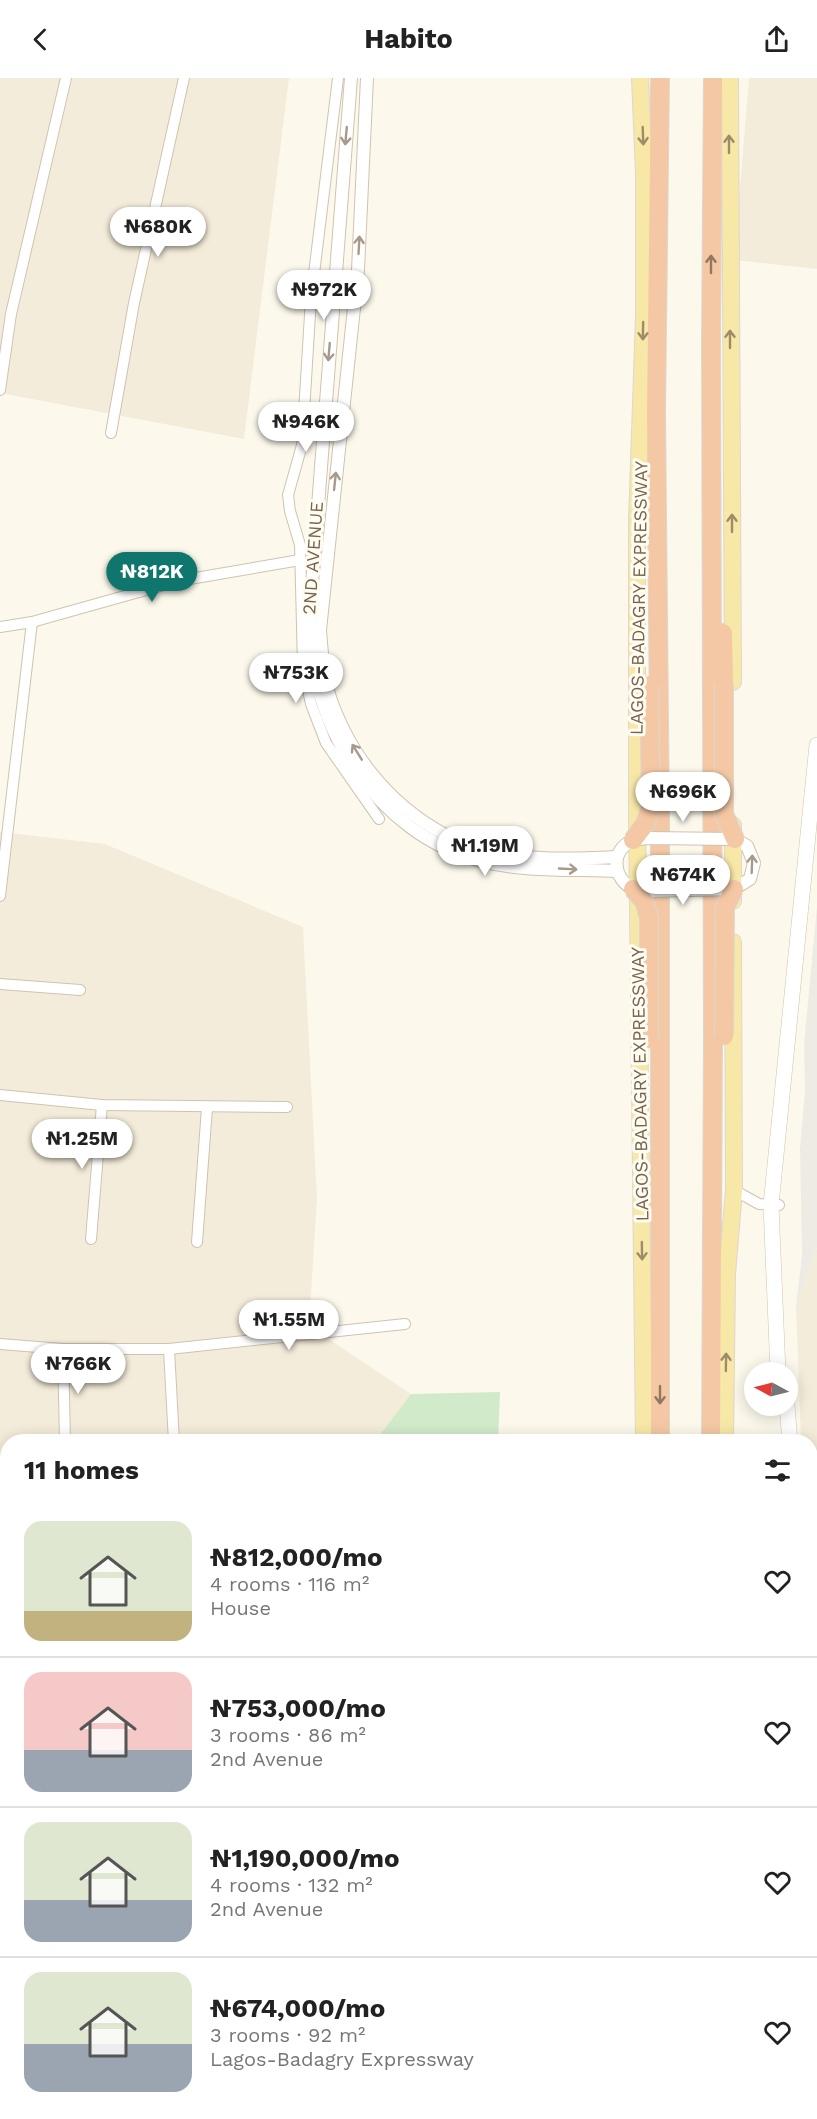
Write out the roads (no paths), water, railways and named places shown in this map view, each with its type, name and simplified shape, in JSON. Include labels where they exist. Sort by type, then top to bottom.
[{"type":"highway","name":"LAGOS-BADAGRY EXPRESSWAY","points":[[660,79],[656,412],[660,821],[660,1434]]},
{"type":"highway","points":[[711,1434],[712,428],[719,79]]},
{"type":"highway","points":[[633,840],[645,824],[651,807],[650,512],[656,412]]},
{"type":"highway","points":[[712,428],[719,535],[724,684],[724,814],[735,839]]},
{"type":"highway","points":[[633,889],[644,901],[649,918],[651,1175],[660,1362]]},
{"type":"highway","points":[[711,1343],[721,1173],[725,907],[734,889]]},
{"type":"main road","name":"LAGOS-BADAGRY EXPRESSWAY","points":[[640,78],[644,173],[644,303],[637,521],[637,818],[644,1434]]},
{"type":"main road","points":[[719,79],[734,1198],[727,1275],[725,1434]]},
{"type":"main road","points":[[778,1362],[775,1205],[817,744]]},
{"type":"main road","points":[[783,1362],[775,1205],[817,807]]},
{"type":"main road","points":[[782,1416],[783,1434]]},
{"type":"main road","points":[[788,1416],[789,1434]]},
{"type":"street","points":[[0,390],[11,314],[66,78]]},
{"type":"street","points":[[111,433],[134,303],[184,78]]},
{"type":"street","points":[[338,78],[311,298],[302,445],[288,495],[298,538],[303,666],[311,704],[326,743],[379,819]]},
{"type":"street","name":"2ND AVENUE","points":[[351,78],[317,498],[309,646],[320,701],[349,761],[413,829],[447,848],[480,861],[511,866],[617,871]]},
{"type":"street","name":"2ND AVENUE","points":[[368,78],[358,270],[320,630],[327,685],[334,711],[387,799],[455,839],[484,850],[513,856],[617,857]]},
{"type":"street","points":[[0,627],[32,622],[178,581],[300,560]]},
{"type":"street","points":[[0,896],[32,622]]},
{"type":"street","points":[[735,839],[747,846],[754,863],[750,879],[734,889],[647,891],[633,889],[622,881],[617,871],[617,857],[622,847],[633,840],[735,839]]},
{"type":"street","points":[[0,984],[80,990]]},
{"type":"street","points":[[0,1095],[102,1105],[207,1108],[287,1107]]},
{"type":"street","points":[[91,1239],[102,1105]]},
{"type":"street","points":[[197,1242],[207,1108]]},
{"type":"street","points":[[734,1198],[775,1205]]},
{"type":"street","points":[[0,1344],[63,1349],[170,1349],[405,1324]]},
{"type":"street","points":[[63,1349],[65,1434]]},
{"type":"street","points":[[170,1349],[174,1434]]}]
